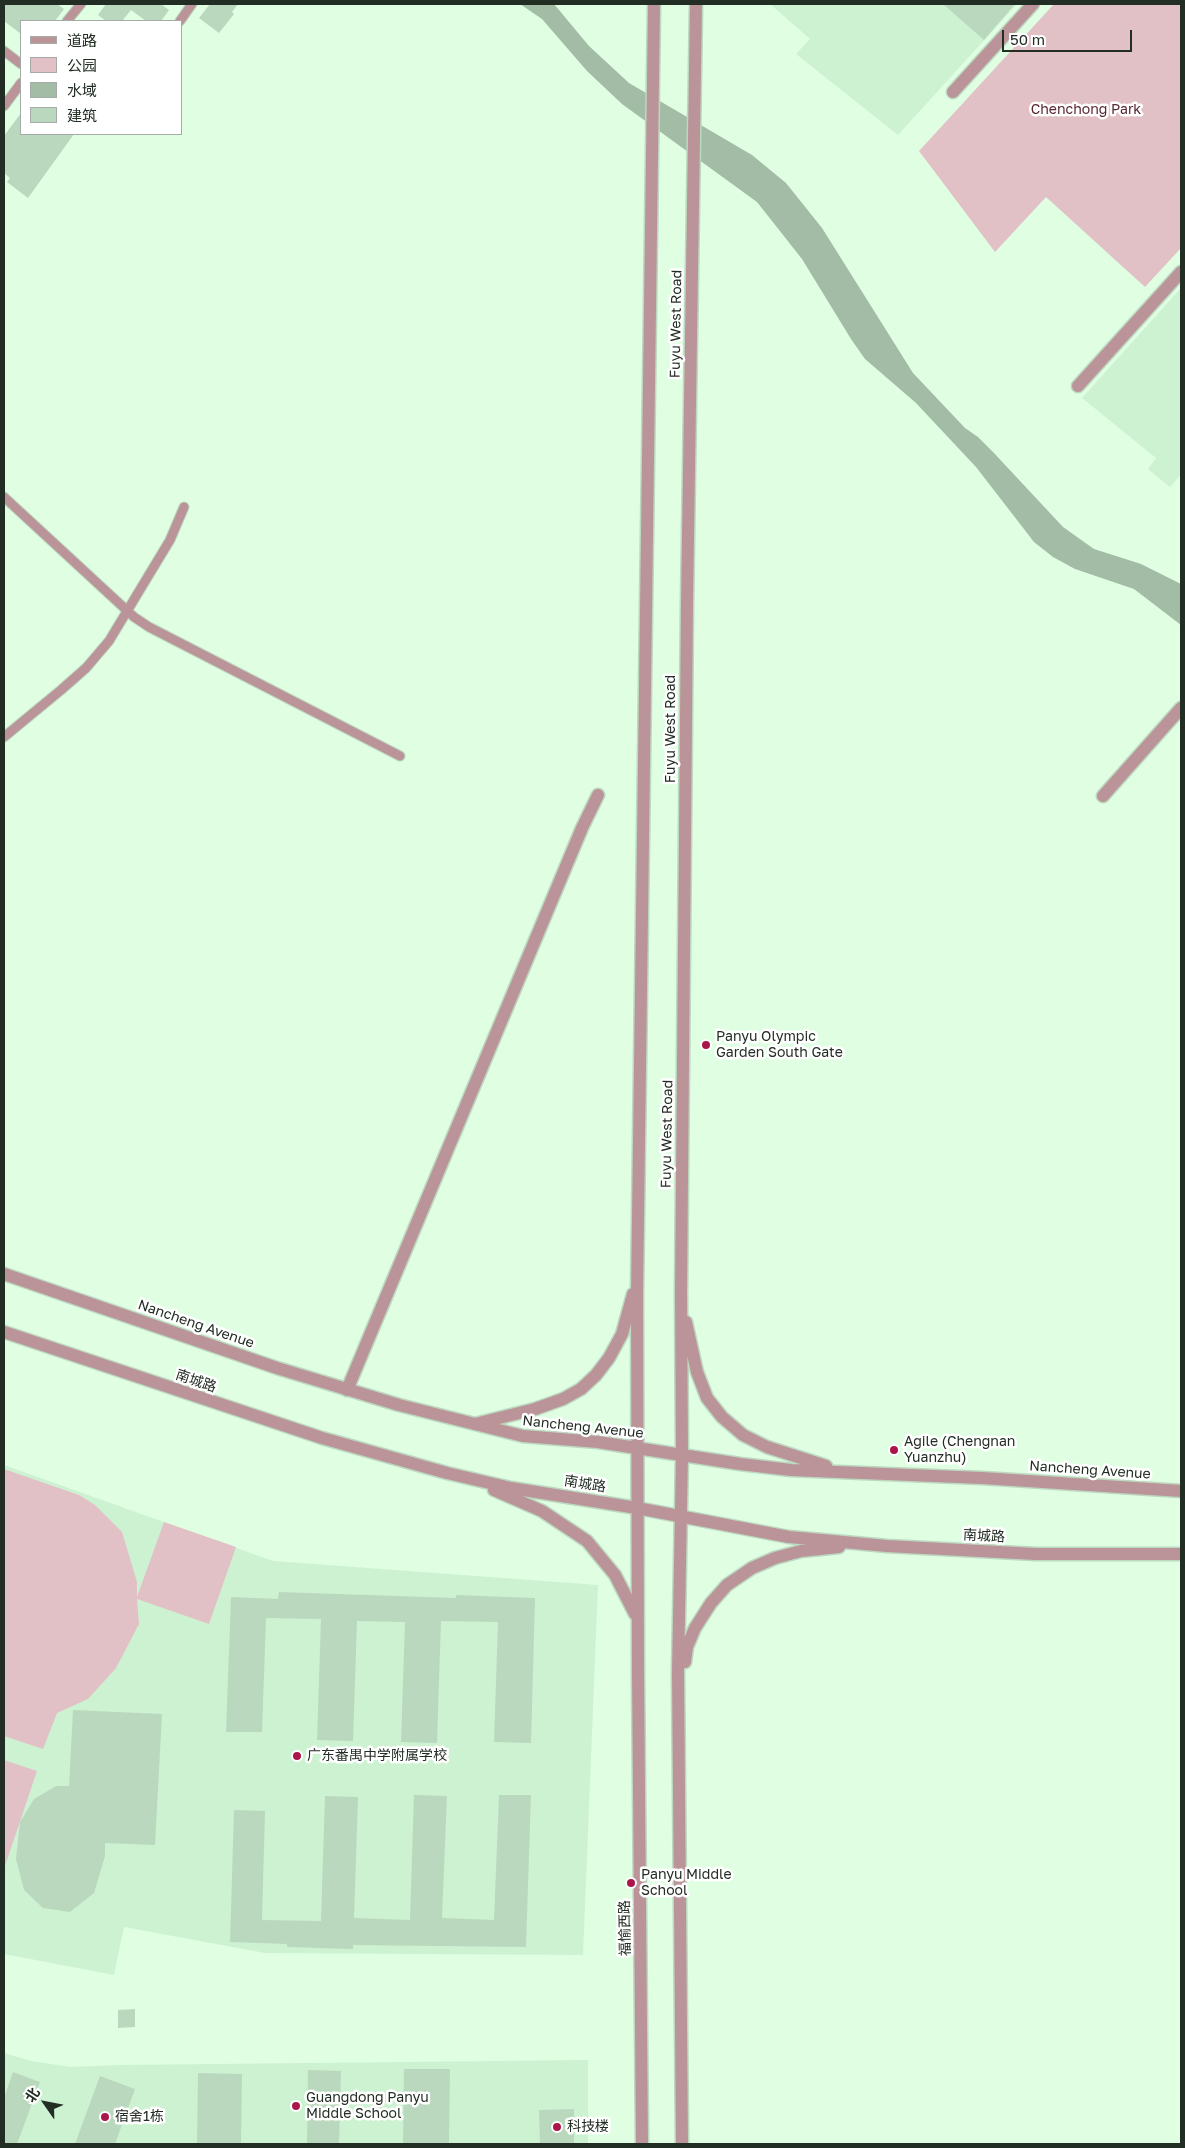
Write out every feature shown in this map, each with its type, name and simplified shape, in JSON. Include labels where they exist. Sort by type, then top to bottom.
[{"type":"street","name":"Fuyu West Road","points":[[637,1508],[638,1239],[654,4]]},
{"type":"street","name":"Fuyu West Road","points":[[678,1709],[682,1454],[681,1292],[692,174],[696,114],[696,4]]},
{"type":"street","points":[[953,92],[1034,4]]},
{"type":"street","points":[[1078,386],[1181,272]]},
{"type":"street","points":[[1103,796],[1181,708]]},
{"type":"street","points":[[347,1390],[582,828],[598,795]]},
{"type":"street","points":[[473,1424],[535,1409],[563,1399],[581,1389],[596,1375],[609,1358],[622,1334],[633,1296],[638,1239]]},
{"type":"street","name":"Nancheng Avenue","points":[[4,1274],[277,1368],[347,1390],[523,1436],[598,1442],[791,1470],[1181,1491]]},
{"type":"street","points":[[681,1292],[697,1372],[707,1398],[722,1417],[743,1435],[767,1447],[850,1472]]},
{"type":"street","name":"南城路","points":[[4,1332],[260,1418],[384,1456],[511,1488],[637,1508],[789,1537],[1036,1554],[1181,1554]]},
{"type":"street","points":[[463,1477],[542,1511],[587,1541],[615,1575],[638,1621]]},
{"type":"street","name":"福愉西路","points":[[637,1508],[642,2144]]},
{"type":"street","points":[[682,2144],[678,1709],[687,1647],[711,1603],[727,1585],[752,1568],[775,1558],[801,1551],[871,1544]]},
{"type":"lane","points":[[68,20],[80,4]]},
{"type":"lane","points":[[181,20],[192,4]]},
{"type":"lane","points":[[4,51],[20,63]]},
{"type":"lane","points":[[4,106],[20,84]]},
{"type":"lane","points":[[4,497],[128,612],[149,628],[400,756]]},
{"type":"lane","points":[[4,737],[86,668],[109,641],[170,540],[184,507]]},
{"type":"shaded area","points":[[770,4],[1017,4],[898,135],[796,54],[810,39]]},
{"type":"shaded area","points":[[1181,288],[1181,474],[1170,487],[1148,469],[1156,458],[1082,398]]},
{"type":"shaded area","name":"广东番禺中学附属学校","points":[[4,1465],[273,1561],[598,1585],[583,1955],[265,1953],[124,1927],[114,1975],[4,1954]]},
{"type":"shaded area","name":"Guangdong Panyu Middle School","points":[[4,2053],[31,2061],[71,2067],[588,2060],[588,2144],[4,2144]]},
{"type":"green space","name":"Chenchong Park","points":[[1054,4],[1181,4],[1181,248],[1145,287],[1046,197],[995,252],[919,151]]},
{"type":"green space","points":[[4,1469],[79,1495],[95,1505],[122,1532],[137,1582],[137,1597],[164,1522],[236,1547],[209,1624],[137,1599],[139,1624],[116,1668],[88,1699],[57,1713],[43,1749],[4,1736]]},
{"type":"green space","points":[[4,1760],[37,1771],[4,1869]]},
{"type":"water","points":[[520,4],[554,4],[589,46],[629,83],[752,155],[786,183],[822,228],[913,373],[965,428],[978,437],[993,452],[1063,527],[1094,549],[1141,564],[1181,584],[1181,625],[1134,589],[1075,569],[1053,557],[1034,542],[976,467],[916,403],[865,359],[802,259],[757,202],[622,104],[587,71],[542,19]]},
{"type":"building","points":[[4,4],[57,4],[64,9],[56,20],[20,20],[20,33],[4,21]]},
{"type":"building","points":[[106,4],[161,4],[169,10],[162,20],[145,20],[131,10],[123,20],[105,20],[98,15]]},
{"type":"building","points":[[210,4],[238,4],[232,12],[234,14],[219,33],[199,18]]},
{"type":"building","points":[[943,4],[1015,4],[984,40]]},
{"type":"building","points":[[20,114],[20,135],[73,135],[28,198],[7,182],[10,178],[4,173],[4,136]]},
{"type":"building","points":[[279,1592],[456,1598],[456,1595],[535,1598],[531,1743],[494,1742],[498,1622],[441,1621],[437,1743],[401,1742],[405,1622],[357,1621],[353,1741],[317,1740],[321,1619],[266,1618],[262,1732],[226,1732],[231,1597],[278,1599]]},
{"type":"building","points":[[73,1710],[162,1714],[155,1845],[105,1843],[105,1856],[94,1893],[70,1912],[43,1908],[24,1890],[16,1859],[20,1822],[34,1799],[56,1786],[69,1786]]},
{"type":"building","points":[[414,1795],[447,1796],[442,1918],[494,1920],[499,1795],[531,1795],[526,1947],[353,1945],[353,1949],[287,1947],[287,1944],[230,1942],[234,1810],[265,1811],[262,1920],[321,1921],[325,1796],[358,1797],[354,1918],[410,1920]]},
{"type":"building","points":[[135,2009],[135,2027],[118,2028],[118,2010]]},
{"type":"building","points":[[404,2069],[450,2069],[449,2144],[403,2144]]},
{"type":"building","points":[[308,2070],[341,2071],[339,2144],[307,2144]]},
{"type":"building","points":[[13,2072],[40,2082],[17,2144],[4,2144],[4,2098]]},
{"type":"building","points":[[198,2073],[242,2074],[241,2144],[197,2144]]},
{"type":"building","name":"宿舍1栋","points":[[100,2076],[135,2089],[115,2144],[75,2144]]},
{"type":"building","name":"科技楼","points":[[574,2109],[574,2144],[540,2144],[539,2110]]},
{"type":"place","name":"Panyu Olympic Garden South Gate","points":[[706,1045]]},
{"type":"place","name":"Agile (Chengnan Yuanzhu)","points":[[894,1450]]},
{"type":"place","name":"广东番禺中学附属学校","points":[[297,1756]]},
{"type":"place","name":"Panyu Middle School","points":[[631,1883]]},
{"type":"place","name":"Guangdong Panyu Middle School","points":[[296,2106]]},
{"type":"place","name":"宿舍1栋","points":[[105,2117]]},
{"type":"place","name":"科技楼","points":[[557,2127]]}]
